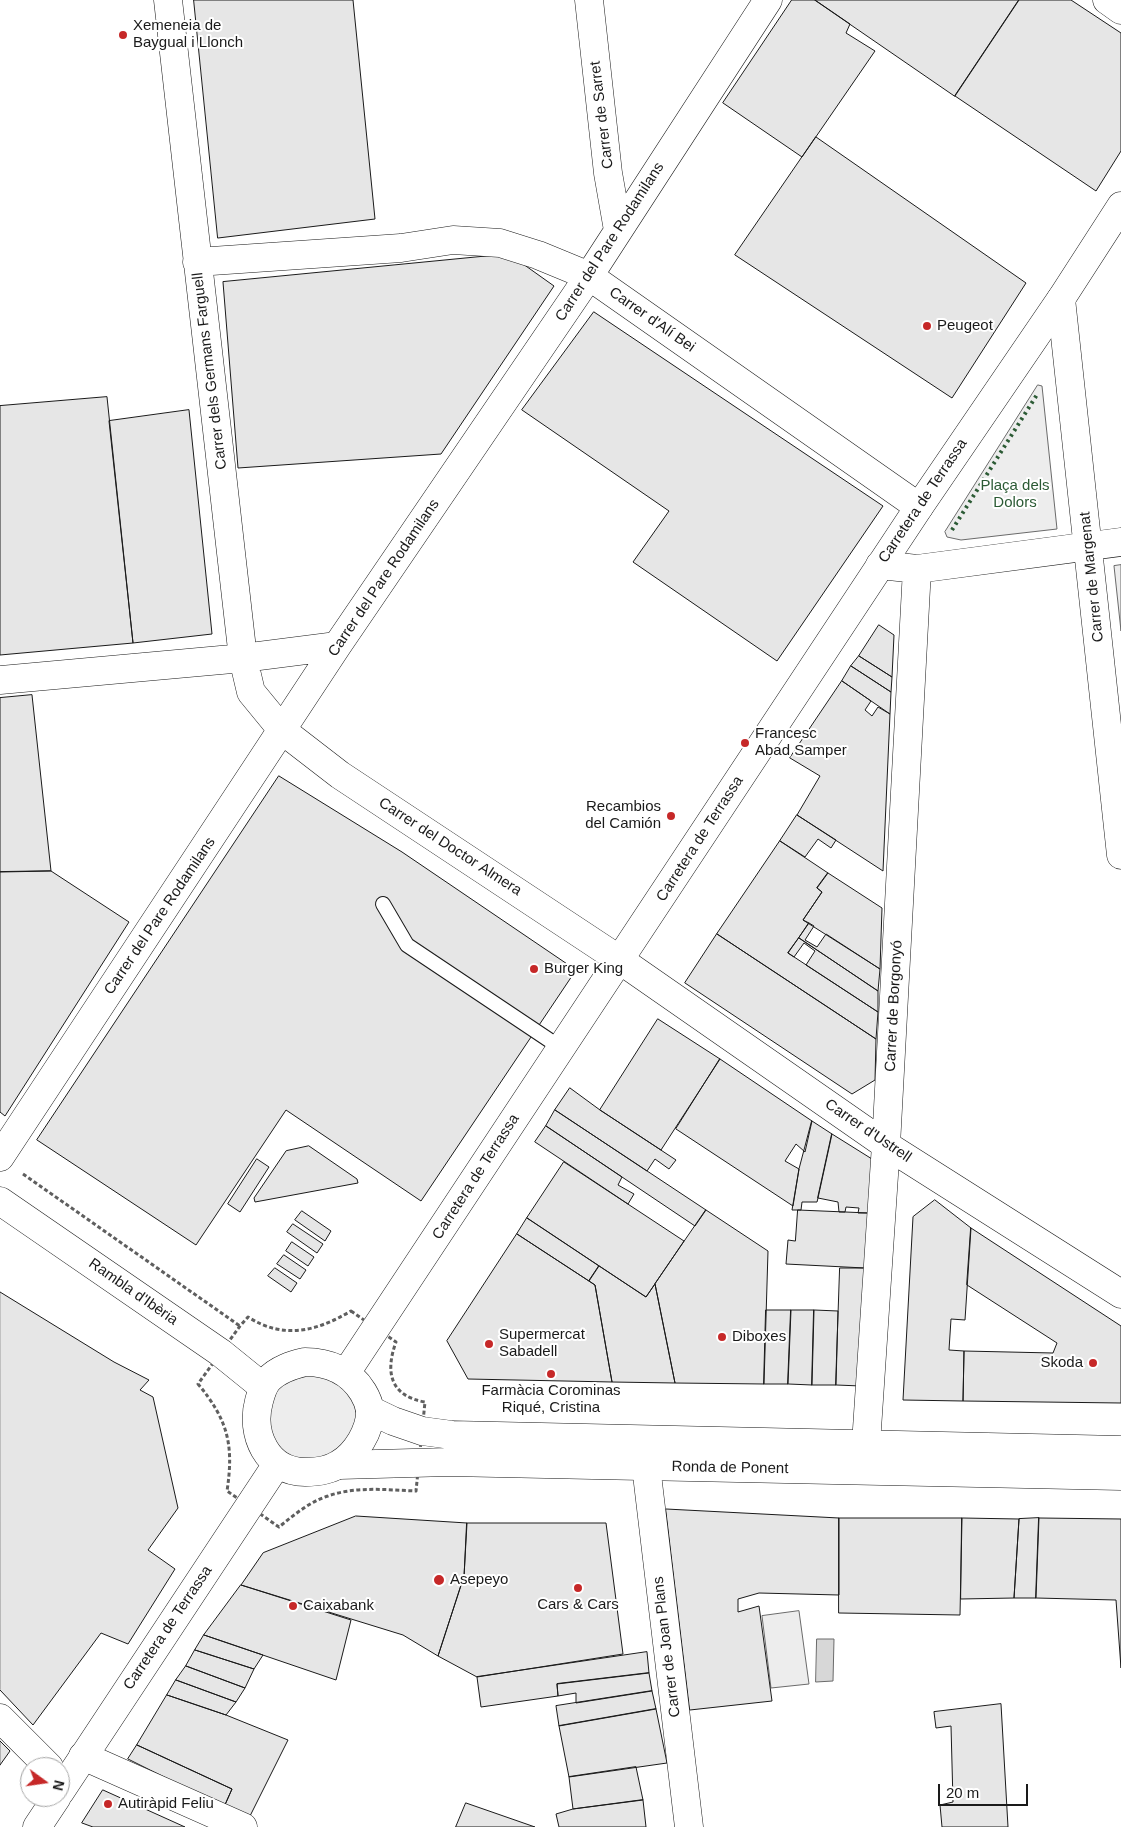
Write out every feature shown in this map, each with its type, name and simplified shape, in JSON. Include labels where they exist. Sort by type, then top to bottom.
[{"type":"street","name":"Carrer dels Germans Farguell","points":[[168,0],[243,658],[251,692],[283,731]]},
{"type":"street","name":"Carrer de Sarret","points":[[589,0],[608,173],[618,230]]},
{"type":"street","name":"Carrer del Pare Rodamilans","points":[[8,1163],[337,646],[588,276],[768,0]]},
{"type":"street","points":[[1107,0],[1121,10]]},
{"type":"street","name":"Carretera de Terrassa","points":[[346,1373],[919,506],[1061,299],[1121,206]]},
{"type":"street","name":"Carrer d'Alí Bei","points":[[198,262],[401,248],[453,240],[500,243],[538,255],[588,276],[919,506]]},
{"type":"street","name":"Carrer de Margenat","points":[[1061,299],[1121,855]]},
{"type":"street","points":[[880,565],[918,569],[1121,542]]},
{"type":"street","name":"Carrer de Borgonyó","points":[[866,1444],[886,1145],[918,569]]},
{"type":"street","points":[[0,680],[243,658],[337,646]]},
{"type":"street","name":"Carrer del Doctor Almera","points":[[283,731],[340,775],[620,960]]},
{"type":"street","name":"Carrer d'Ustrell","points":[[620,960],[886,1145],[1121,1294]]},
{"type":"street","name":"Rambla d'Ibèria","points":[[0,1200],[221,1353],[263,1387]]},
{"type":"street","points":[[305,1362],[332,1365],[346,1373],[358,1383],[370,1410],[363,1438],[354,1450],[338,1464],[321,1470],[304,1472],[277,1464],[264,1448],[257,1432],[257,1408],[263,1387],[269,1379],[279,1371],[305,1362]]},
{"type":"street","name":"Ronda de Ponent","points":[[370,1410],[422,1432],[452,1435],[1121,1450]]},
{"type":"street","name":"Ronda de Ponent","points":[[338,1464],[449,1462],[1121,1476]]},
{"type":"street","name":"Carretera de Terrassa","points":[[70,1770],[83,1756],[277,1464]]},
{"type":"street","name":"Carrer de Joan Plans","points":[[646,1466],[690,1827]]},
{"type":"street","points":[[0,1718],[35,1757]]},
{"type":"street","points":[[83,1756],[243,1827]]},
{"type":"street","name":"Carretera de Terrassa","points":[[37,1827],[47,1807]]},
{"type":"lane","points":[[384,904],[407,944],[561,1048]]},
{"type":"path","points":[[8,1163],[240,1326]]},
{"type":"path","points":[[248,1317],[260,1324],[288,1331],[310,1330],[331,1322],[351,1311]]},
{"type":"path","points":[[396,1342],[391,1356],[390,1373],[397,1390],[410,1400],[425,1402]]},
{"type":"path","points":[[198,1384],[218,1411],[228,1435],[230,1468],[227,1491]]},
{"type":"path","points":[[279,1527],[302,1509],[326,1496],[354,1490],[416,1491]]},
{"type":"shaded area","name":"Plaça dels Dolors","points":[[1038,385],[1042,386],[1057,529],[961,540],[947,537],[945,532]]},
{"type":"shaded area","points":[[1121,565],[1121,631],[1114,566]]},
{"type":"shaded area","points":[[323,1357],[366,1413],[338,1463],[281,1465],[253,1399]]},
{"type":"shaded area","points":[[799,1611],[809,1684],[771,1688],[762,1616]]},
{"type":"shaded area","points":[[817,1639],[834,1639],[833,1681],[816,1682]]},
{"type":"building","points":[[194,0],[353,0],[375,219],[218,238]]},
{"type":"building","points":[[792,0],[815,0],[850,24],[846,33],[875,51],[802,157],[723,103]]},
{"type":"building","points":[[815,0],[1019,0],[955,96]]},
{"type":"building","points":[[1019,0],[1071,0],[1121,33],[1121,151],[1096,191],[955,96]]},
{"type":"building","points":[[816,137],[1026,283],[952,398],[735,255]]},
{"type":"building","points":[[509,254],[554,286],[441,454],[238,468],[223,282]]},
{"type":"building","points":[[594,312],[883,506],[777,661],[633,562],[669,511],[522,410]]},
{"type":"building","points":[[107,397],[133,643],[0,655],[0,406]]},
{"type":"building","points":[[189,410],[212,634],[133,643],[109,421]]},
{"type":"building","points":[[879,625],[894,635],[892,677],[859,656]]},
{"type":"building","points":[[859,656],[892,677],[891,692],[851,666]]},
{"type":"building","points":[[851,666],[891,692],[890,714],[842,681]]},
{"type":"building","points":[[842,681],[871,701],[865,710],[872,716],[878,707],[890,714],[883,871],[797,815],[820,776],[790,758]]},
{"type":"building","points":[[32,695],[51,871],[0,872],[0,698]]},
{"type":"building","points":[[279,776],[402,852],[576,970],[421,1201],[286,1110],[196,1245],[37,1140]]},
{"type":"building","points":[[797,815],[836,840],[831,848],[818,839],[805,857],[780,841]]},
{"type":"building","points":[[780,841],[828,873],[817,888],[822,892],[803,920],[809,923],[788,953],[878,1012],[876,1039],[717,934]]},
{"type":"building","points":[[51,871],[129,922],[5,1116],[0,1112],[0,872]]},
{"type":"building","points":[[828,873],[882,908],[880,969],[803,920],[822,892],[817,888]]},
{"type":"building","points":[[809,923],[814,926],[805,940],[817,947],[826,934],[880,969],[878,991],[799,938]]},
{"type":"building","points":[[717,934],[876,1039],[875,1080],[852,1094],[685,983]]},
{"type":"building","points":[[799,938],[878,991],[878,1012],[806,965],[815,951],[804,943],[794,957],[788,953]]},
{"type":"building","points":[[658,1019],[720,1059],[661,1150],[600,1110]]},
{"type":"building","points":[[720,1059],[812,1121],[805,1152],[796,1144],[785,1161],[799,1169],[793,1206],[676,1129]]},
{"type":"building","points":[[570,1088],[676,1160],[669,1169],[655,1159],[647,1171],[555,1110]]},
{"type":"building","points":[[555,1110],[706,1210],[695,1226],[546,1126]]},
{"type":"building","points":[[812,1121],[832,1134],[818,1198],[817,1202],[802,1202],[801,1210],[792,1210],[799,1169]]},
{"type":"building","points":[[546,1126],[622,1177],[618,1185],[634,1194],[628,1204],[535,1142]]},
{"type":"building","points":[[832,1134],[872,1159],[869,1213],[858,1213],[859,1208],[846,1207],[845,1212],[839,1212],[838,1202],[818,1198]]},
{"type":"building","points":[[309,1146],[357,1179],[358,1183],[255,1202],[254,1198],[286,1151]]},
{"type":"building","points":[[257,1159],[269,1167],[240,1212],[228,1204]]},
{"type":"building","points":[[564,1162],[684,1241],[646,1297],[527,1218]]},
{"type":"building","points":[[935,1200],[971,1228],[965,1320],[951,1319],[949,1350],[964,1351],[963,1401],[903,1400],[913,1217]]},
{"type":"building","points":[[706,1210],[768,1251],[764,1384],[675,1383],[655,1284]]},
{"type":"building","points":[[798,1210],[869,1213],[865,1268],[786,1264],[788,1240],[795,1241]]},
{"type":"building","points":[[302,1211],[331,1231],[325,1241],[295,1220]]},
{"type":"building","points":[[527,1218],[599,1266],[589,1281],[517,1234]]},
{"type":"building","points":[[293,1224],[323,1244],[317,1253],[287,1232]]},
{"type":"building","points":[[971,1228],[1121,1326],[1121,1403],[963,1401],[964,1351],[1053,1353],[1057,1343],[967,1285]]},
{"type":"building","points":[[517,1234],[595,1285],[612,1382],[468,1379],[447,1341]]},
{"type":"building","points":[[292,1242],[314,1257],[308,1266],[286,1251]]},
{"type":"building","points":[[284,1255],[306,1270],[300,1279],[277,1264]]},
{"type":"building","points":[[599,1266],[646,1297],[655,1284],[675,1383],[612,1382],[595,1285],[589,1281]]},
{"type":"building","points":[[275,1268],[297,1283],[291,1292],[268,1276]]},
{"type":"building","points":[[840,1268],[865,1268],[861,1386],[836,1385]]},
{"type":"building","points":[[0,1292],[114,1362],[149,1380],[140,1390],[153,1397],[178,1508],[148,1550],[175,1569],[128,1644],[101,1633],[33,1725],[0,1690]]},
{"type":"building","points":[[766,1310],[791,1310],[788,1384],[764,1384]]},
{"type":"building","points":[[791,1310],[814,1310],[812,1385],[788,1384]]},
{"type":"building","points":[[814,1310],[838,1311],[836,1385],[812,1385]]},
{"type":"building","points":[[666,1509],[839,1518],[839,1595],[759,1593],[738,1599],[738,1612],[759,1606],[772,1701],[690,1710]]},
{"type":"building","points":[[356,1516],[467,1523],[464,1576],[438,1656],[403,1635],[241,1585],[263,1553]]},
{"type":"building","points":[[839,1518],[962,1518],[960,1615],[839,1613]]},
{"type":"building","points":[[962,1518],[1019,1519],[1014,1598],[961,1599]]},
{"type":"building","points":[[1039,1518],[1121,1519],[1121,1668],[1116,1600],[1036,1598]]},
{"type":"building","points":[[1039,1518],[1036,1598],[1014,1598],[1019,1519]]},
{"type":"building","points":[[467,1523],[606,1523],[623,1654],[477,1677],[438,1656],[464,1576]]},
{"type":"building","points":[[241,1585],[351,1620],[336,1680],[204,1635]]},
{"type":"building","points":[[204,1635],[263,1655],[254,1669],[195,1650]]},
{"type":"building","points":[[195,1650],[254,1669],[245,1688],[186,1666]]},
{"type":"building","points":[[647,1652],[649,1673],[557,1684],[558,1696],[481,1707],[477,1677]]},
{"type":"building","points":[[186,1666],[245,1688],[236,1702],[176,1680]]},
{"type":"building","points":[[649,1673],[652,1691],[576,1703],[576,1693],[558,1696],[557,1684]]},
{"type":"building","points":[[176,1680],[236,1702],[226,1715],[167,1695]]},
{"type":"building","points":[[652,1691],[656,1709],[559,1726],[556,1706]]},
{"type":"building","points":[[167,1695],[226,1715],[288,1740],[250,1816],[224,1807],[232,1789],[137,1745]]},
{"type":"building","points":[[1001,1704],[1008,1827],[942,1827],[940,1805],[953,1802],[951,1726],[936,1728],[934,1712]]},
{"type":"building","points":[[656,1709],[667,1763],[569,1777],[559,1726]]},
{"type":"building","points":[[0,1741],[10,1751],[0,1765]]},
{"type":"building","points":[[137,1745],[232,1789],[224,1807],[128,1759]]},
{"type":"building","points":[[636,1767],[643,1800],[573,1809],[569,1777]]},
{"type":"building","points":[[103,1790],[185,1827],[93,1827],[82,1823]]},
{"type":"building","points":[[643,1800],[646,1827],[559,1827],[556,1814],[573,1809]]},
{"type":"building","points":[[466,1803],[535,1827],[456,1827]]},
{"type":"hedge","points":[[952,530],[1038,393]]},
{"type":"place","name":"Xemeneia de Baygual i Llonch","points":[[123,35]]},
{"type":"place","name":"Peugeot","points":[[927,326]]},
{"type":"place","name":"Francesc Abad Samper","points":[[745,743]]},
{"type":"place","name":"Recambios del Camión","points":[[671,816]]},
{"type":"place","name":"Burger King","points":[[534,969]]},
{"type":"place","name":"Diboxes","points":[[722,1337]]},
{"type":"place","name":"Supermercat Sabadell","points":[[489,1344]]},
{"type":"place","name":"Skoda","points":[[1093,1363]]},
{"type":"place","name":"Farmàcia Corominas Riqué, Cristina","points":[[551,1374]]},
{"type":"place","name":"Asepeyo","points":[[439,1580]]},
{"type":"place","name":"Cars & Cars","points":[[578,1588]]},
{"type":"place","name":"Caixabank","points":[[293,1606]]},
{"type":"place","name":"Autiràpid Feliu","points":[[108,1804]]}]
